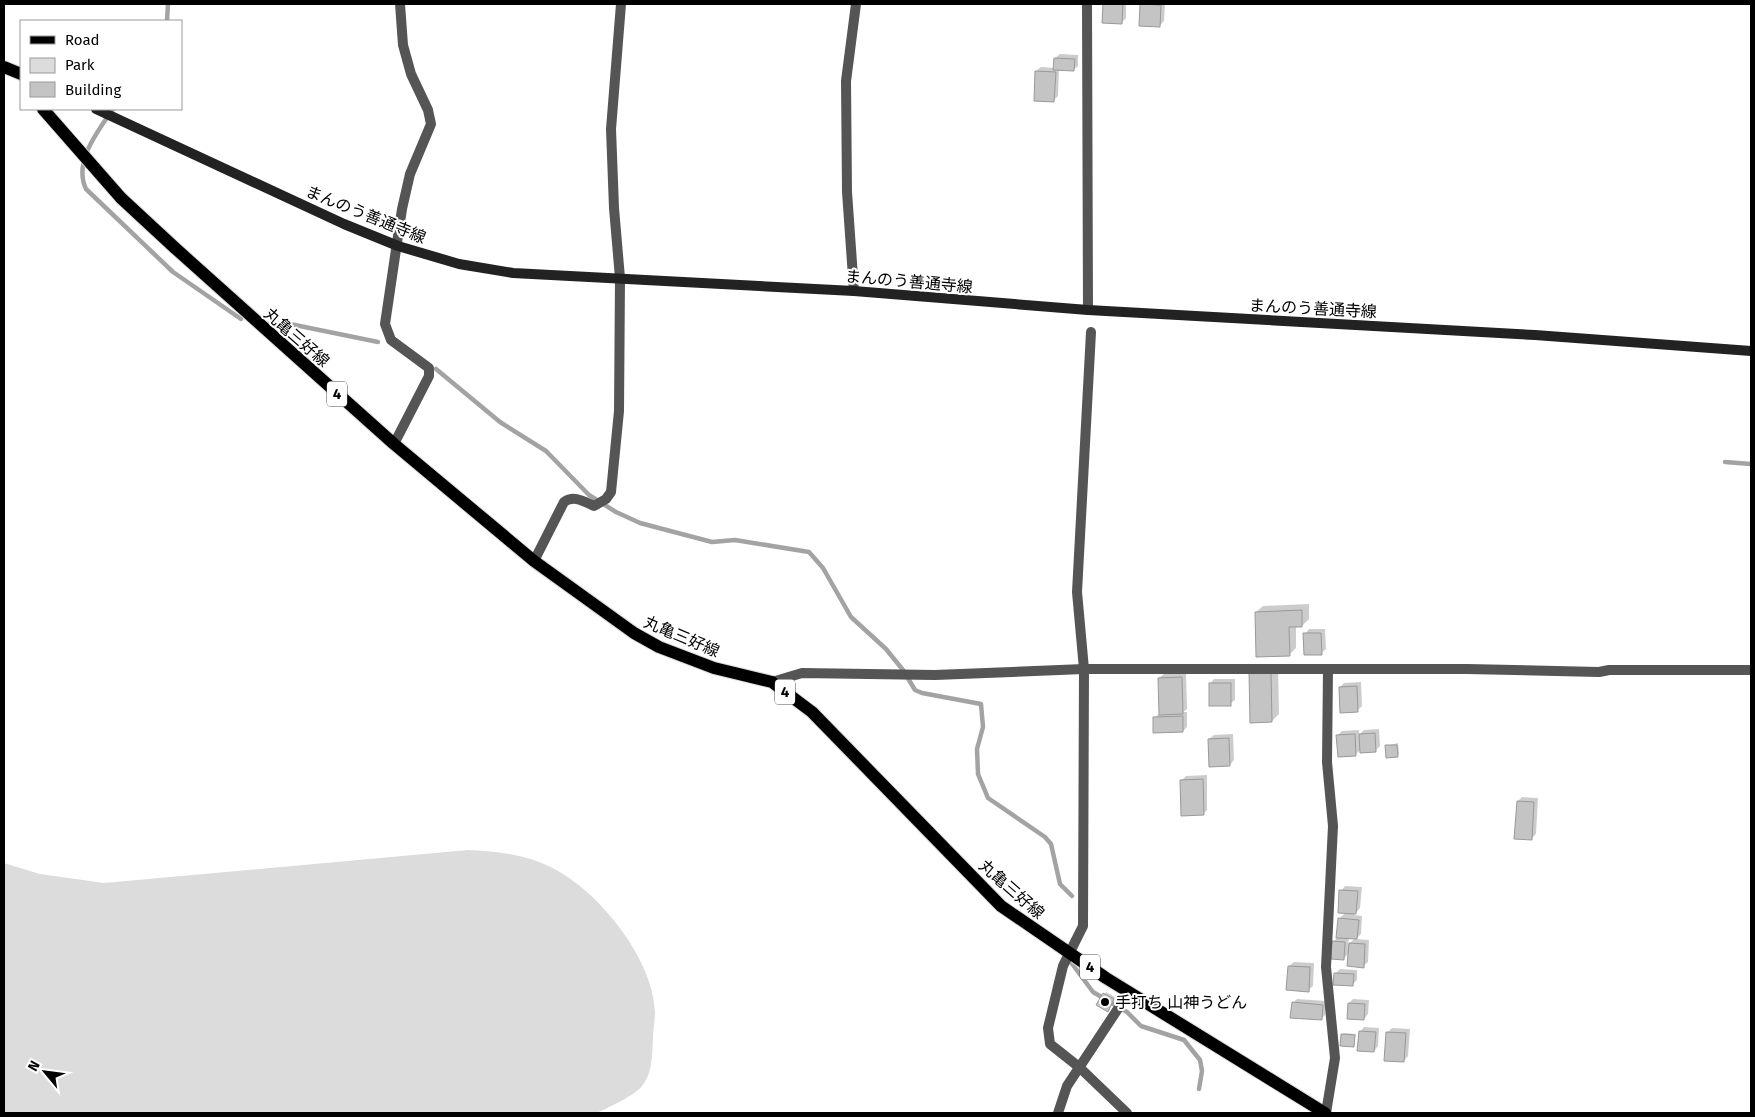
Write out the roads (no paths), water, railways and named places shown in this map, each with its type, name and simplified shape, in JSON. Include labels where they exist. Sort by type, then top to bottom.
[{"type":"main road","points":[[4,66],[20,74]]},
{"type":"main road","name":"丸亀三好線","points":[[44,110],[121,198],[244,311],[394,444],[534,561],[634,634],[659,647],[714,668],[772,682],[812,712],[1001,906],[1068,952],[1127,996],[1326,1113]]},
{"type":"main road","name":"まんのう善通寺線","points":[[98,110],[335,220],[398,246],[458,264],[513,273],[854,291],[1088,310],[1535,335],[1751,351]]},
{"type":"street","points":[[394,444],[429,376],[429,368],[391,340],[385,324],[402,210],[410,174],[431,124],[428,110],[410,74],[403,45],[400,4]]},
{"type":"street","points":[[534,561],[564,502],[570,498],[594,506],[606,499],[611,492],[619,412],[620,278],[614,208],[611,129],[621,4]]},
{"type":"street","points":[[854,291],[848,192],[846,81],[856,4]]},
{"type":"street","points":[[1087,4],[1088,310]]},
{"type":"street","points":[[1091,332],[1077,592],[1084,669],[1083,926],[1068,952],[1048,1028],[1050,1044],[1080,1067],[1127,1113]]},
{"type":"street","points":[[772,682],[802,673],[916,675],[1084,669],[1599,672],[1609,670],[1751,670]]},
{"type":"street","points":[[1326,1113],[1335,1058],[1326,967],[1333,826],[1327,762],[1328,669]]},
{"type":"street","points":[[1058,1113],[1067,1086],[1127,996]]},
{"type":"waterway","points":[[167,20],[168,4]]},
{"type":"waterway","points":[[112,110],[94,137],[85,158],[83,179],[86,189],[173,272],[241,319]]},
{"type":"waterway","points":[[268,324],[290,324],[378,342]]},
{"type":"waterway","points":[[436,369],[500,422],[546,451],[589,495],[616,512],[640,523],[712,542],[735,540],[809,552],[823,568],[851,617],[886,649],[903,670],[915,690],[981,704],[983,727],[977,749],[978,774],[988,798],[1045,837],[1051,844],[1060,884],[1072,896]]},
{"type":"waterway","points":[[1725,462],[1751,464]]},
{"type":"waterway","points":[[1070,961],[1093,992],[1127,1012],[1141,1026],[1184,1040],[1200,1060],[1202,1071],[1199,1089]]},
{"type":"place","name":"手打ち 山神うどん","points":[[1105,1002]]}]
